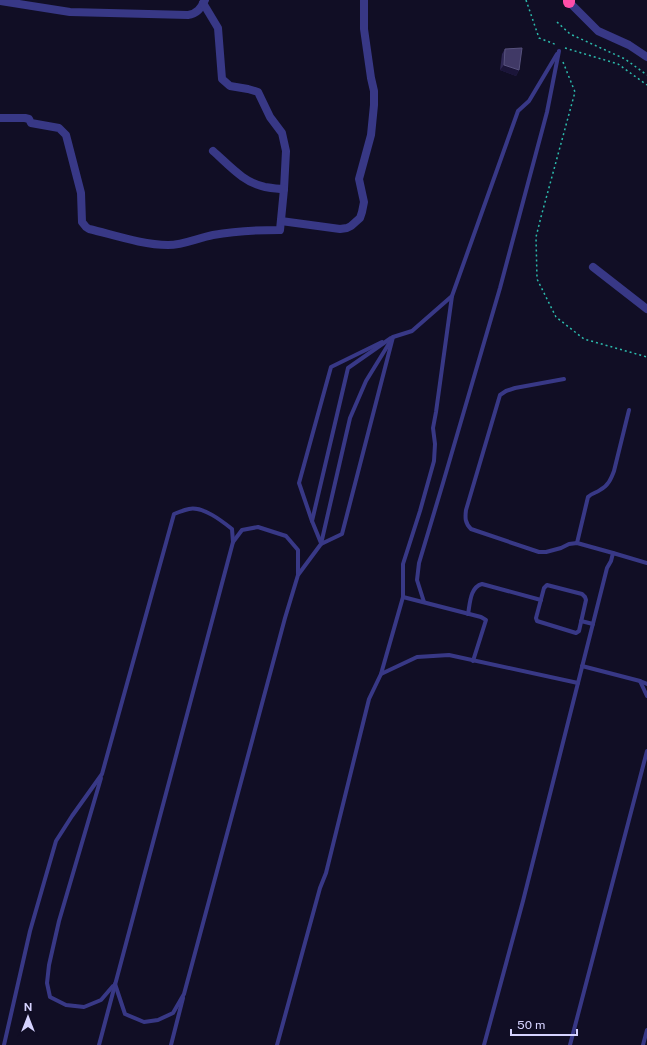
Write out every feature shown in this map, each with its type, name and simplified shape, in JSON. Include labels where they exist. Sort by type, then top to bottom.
[{"type":"street","points":[[281,221],[340,229],[347,228],[360,218],[364,202],[359,179],[371,135],[374,105],[374,91],[364,29],[364,0]]},
{"type":"street","points":[[0,1],[70,12],[178,15],[196,13],[204,2],[218,28],[222,80],[230,86],[248,88],[258,92],[270,117],[282,133],[286,152],[280,230],[251,230],[232,232],[175,244],[155,244],[89,229],[82,222],[81,193],[66,135],[59,128],[31,123],[25,118],[0,118]]},
{"type":"street","points":[[569,1],[598,30],[629,45],[647,57]]},
{"type":"street","points":[[213,151],[242,177],[252,183],[264,187],[284,189]]},
{"type":"street","points":[[593,267],[647,309]]},
{"type":"lane","points":[[277,1045],[320,888],[326,873],[369,699],[382,674],[403,597],[403,564],[434,461],[435,444],[433,428],[452,296],[518,111],[529,101],[559,51]]},
{"type":"lane","points":[[424,602],[417,580],[418,563],[500,288],[547,112],[559,51]]},
{"type":"lane","points":[[321,544],[299,483],[331,367],[393,337],[412,331],[452,296]]},
{"type":"lane","points":[[312,521],[348,368],[393,337]]},
{"type":"lane","points":[[321,544],[342,534],[393,337]]},
{"type":"lane","points":[[298,575],[321,544],[350,418],[366,381],[393,337]]},
{"type":"lane","points":[[564,379],[515,388],[500,394],[467,506],[465,520],[467,525],[470,529],[539,552],[546,552],[569,544],[577,543],[647,563]]},
{"type":"lane","points":[[577,543],[588,497],[592,493],[598,492],[604,488],[610,481],[614,471],[629,410]]},
{"type":"lane","points":[[99,1045],[233,542],[232,529],[218,518],[204,510],[191,508],[174,514],[102,774],[59,921],[49,965],[47,983],[50,997],[66,1005],[84,1007],[101,1000],[115,984]]},
{"type":"lane","points":[[171,1045],[285,618],[298,575],[298,550],[286,536],[258,527],[242,530],[233,542]]},
{"type":"lane","points":[[484,1045],[523,901],[607,568],[613,554]]},
{"type":"lane","points":[[468,614],[474,589],[482,584],[540,600]]},
{"type":"lane","points":[[547,585],[582,594],[586,600],[578,631],[576,632],[537,621],[536,618],[540,600],[544,588],[547,585]]},
{"type":"lane","points":[[403,597],[481,617],[486,620],[473,661]]},
{"type":"lane","points":[[581,621],[593,624]]},
{"type":"lane","points":[[382,674],[417,657],[449,655],[578,683]]},
{"type":"lane","points":[[582,666],[647,684]]},
{"type":"lane","points":[[640,681],[647,696]]},
{"type":"lane","points":[[570,1045],[647,751]]},
{"type":"lane","points":[[4,1045],[30,931],[56,841],[102,774]]},
{"type":"lane","points":[[115,984],[125,1014],[144,1022],[158,1020],[172,1014],[184,994]]},
{"type":"lane","points":[[643,1045],[647,1030]]},
{"type":"path","points":[[526,0],[539,38],[556,45],[618,64],[647,85]]},
{"type":"path","points":[[557,22],[570,34],[625,59],[647,74]]},
{"type":"path","points":[[559,51],[575,92],[540,217],[536,237],[537,279],[556,317],[584,339],[647,357]]},
{"type":"building","points":[[522,48],[519,70],[504,65],[505,49]]}]
